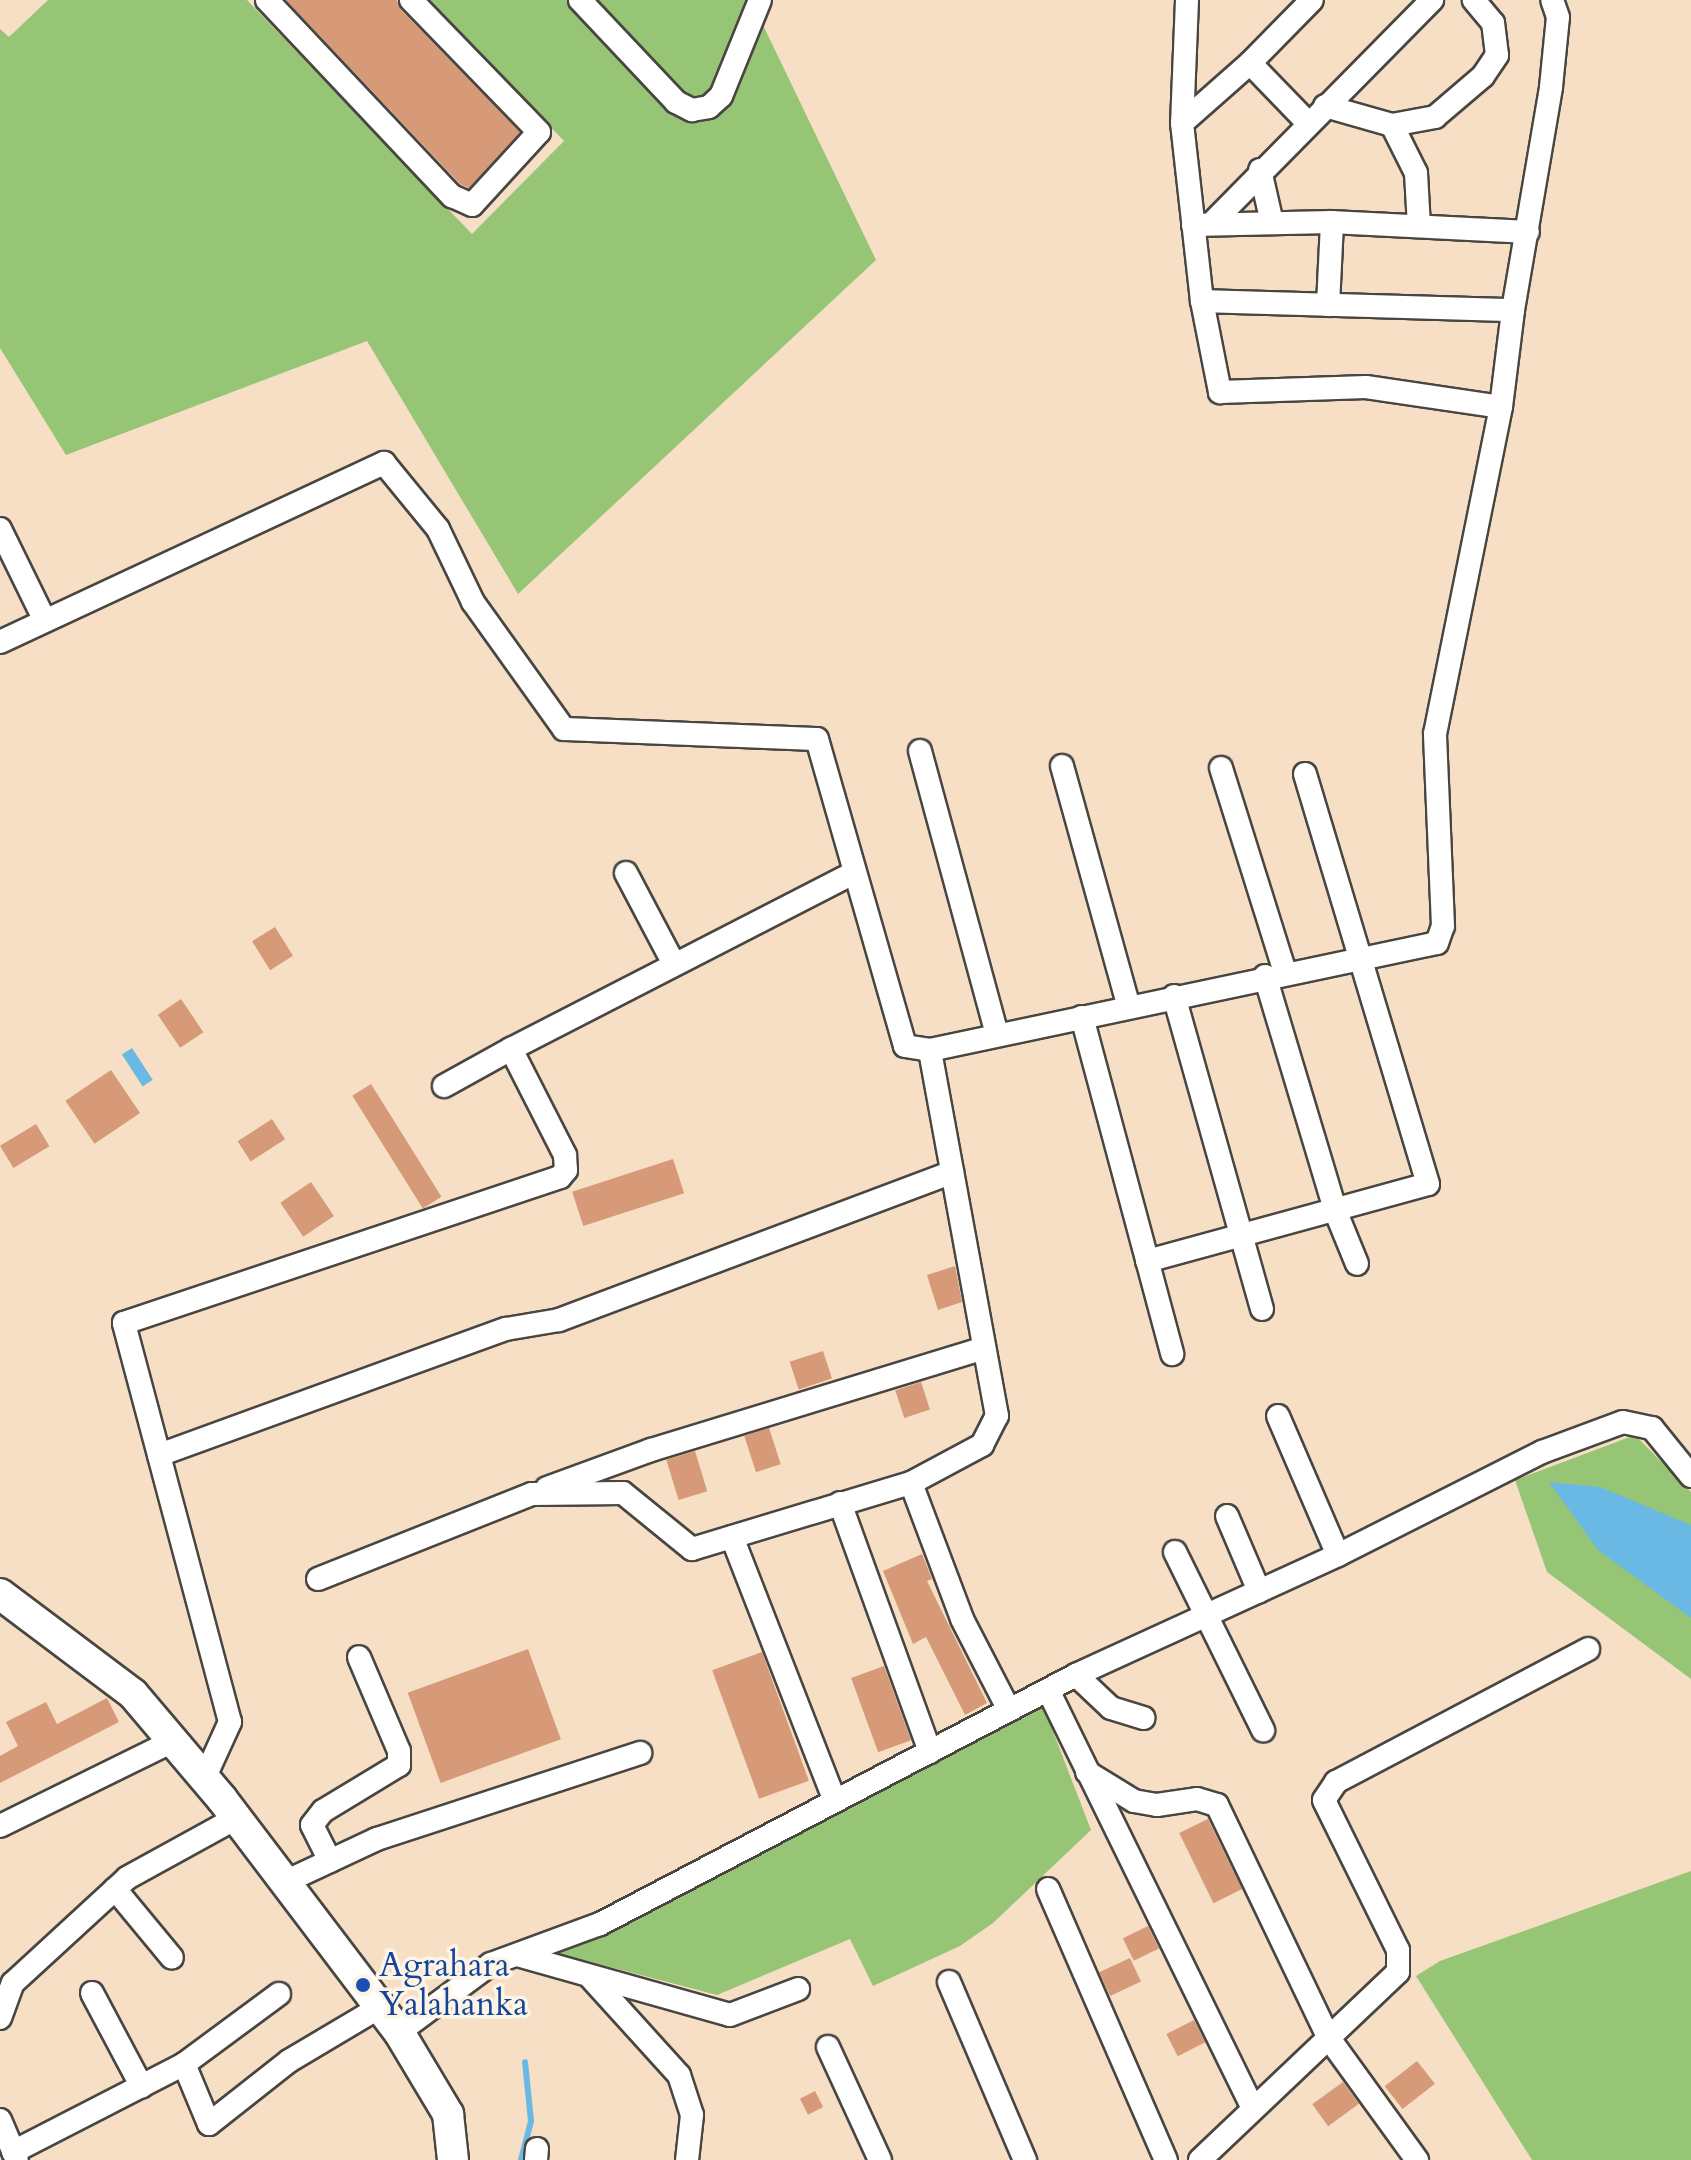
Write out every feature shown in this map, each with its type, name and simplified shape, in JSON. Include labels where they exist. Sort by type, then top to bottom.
[{"type":"street","points":[[267,0],[452,196],[472,205],[539,132],[411,0]]},
{"type":"street","points":[[580,0],[676,102],[692,110],[709,107],[721,96],[760,0]]},
{"type":"street","points":[[1182,123],[1250,63],[1312,0]]},
{"type":"street","points":[[1202,224],[1432,0]]},
{"type":"street","points":[[1325,106],[1392,125],[1435,117],[1483,76],[1497,55],[1493,23],[1474,0]]},
{"type":"street","points":[[0,642],[384,463],[438,529],[469,595],[555,722],[575,730],[811,735],[821,746],[854,873],[905,1046],[930,1050],[1360,956],[1437,943],[1441,935],[1435,734],[1501,407],[1513,310],[1551,87],[1558,17],[1552,0]]},
{"type":"street","points":[[1185,1],[1182,123],[1202,224],[1202,301],[1220,392],[1366,387],[1501,407]]},
{"type":"street","points":[[1250,63],[1308,123]]},
{"type":"street","points":[[1392,125],[1416,173],[1419,226]]},
{"type":"street","points":[[1260,170],[1272,223]]},
{"type":"street","points":[[1202,224],[1332,222],[1528,232]]},
{"type":"street","points":[[1328,305],[1332,222]]},
{"type":"street","points":[[1202,301],[1513,310]]},
{"type":"street","points":[[0,529],[45,621]]},
{"type":"street","points":[[920,751],[997,1035]]},
{"type":"street","points":[[1062,766],[1129,1007]]},
{"type":"street","points":[[1221,768],[1335,1210],[1357,1264]]},
{"type":"street","points":[[1147,1261],[1428,1184],[1305,774]]},
{"type":"street","points":[[626,873],[674,964]]},
{"type":"street","points":[[444,1086],[854,873]]},
{"type":"street","points":[[1174,996],[1262,1309]]},
{"type":"street","points":[[1082,1017],[1172,1354]]},
{"type":"street","points":[[204,1779],[230,1722],[124,1323],[560,1177],[565,1155],[511,1049]]},
{"type":"street","points":[[532,1494],[623,1493],[692,1549],[911,1483],[982,1445],[997,1416],[930,1050]]},
{"type":"street","points":[[159,1455],[506,1329],[559,1320],[952,1172]]},
{"type":"street","points":[[318,1579],[651,1450],[984,1348]]},
{"type":"street","points":[[1278,1416],[1338,1555]]},
{"type":"street","points":[[399,2032],[491,1964],[600,1924],[1076,1675],[1338,1555],[1542,1452],[1623,1422],[1652,1428],[1691,1476]]},
{"type":"street","points":[[911,1483],[962,1619],[1009,1710]]},
{"type":"street","points":[[840,1503],[930,1752]]},
{"type":"street","points":[[1227,1516],[1259,1591]]},
{"type":"street","points":[[732,1537],[835,1801]]},
{"type":"street","points":[[1175,1552],[1209,1614],[1263,1730]]},
{"type":"street","points":[[0,1594],[133,1694],[236,1818],[399,2032],[448,2114],[453,2160]]},
{"type":"street","points":[[1200,2160],[1252,2107],[1398,1972],[1398,1950],[1324,1800],[1336,1782],[1588,1649]]},
{"type":"street","points":[[330,1861],[312,1825],[323,1811],[399,1765],[399,1751],[359,1657]]},
{"type":"street","points":[[1076,1675],[1111,1708],[1143,1718]]},
{"type":"street","points":[[1048,1690],[1252,2107]]},
{"type":"street","points":[[0,1826],[173,1741]]},
{"type":"street","points":[[285,1882],[377,1839],[640,1753]]},
{"type":"street","points":[[1087,1772],[1134,1801],[1157,1805],[1197,1799],[1217,1805],[1328,2037],[1417,2160]]},
{"type":"street","points":[[0,2018],[13,1983],[115,1889],[236,1818]]},
{"type":"street","points":[[115,1889],[172,1958]]},
{"type":"street","points":[[1048,1889],[1166,2160]]},
{"type":"street","points":[[517,1955],[730,2015],[798,1989]]},
{"type":"street","points":[[589,1976],[679,2075],[692,2115],[687,2160]]},
{"type":"street","points":[[949,1982],[1025,2160]]},
{"type":"street","points":[[92,1993],[142,2087]]},
{"type":"street","points":[[0,2120],[15,2156],[184,2064],[279,1994]]},
{"type":"street","points":[[184,2064],[209,2124],[289,2061],[380,2007]]},
{"type":"street","points":[[828,2047],[880,2160]]},
{"type":"green space","points":[[48,0],[247,0],[472,234],[564,141],[426,0],[751,0],[876,260],[518,594],[367,341],[66,455],[0,348],[0,29],[9,37]]},
{"type":"green space","points":[[1635,1435],[1691,1492],[1691,1679],[1547,1572],[1515,1480]]},
{"type":"green space","points":[[1042,1703],[1091,1830],[993,1923],[960,1946],[873,1986],[850,1939],[717,1995],[553,1952]]},
{"type":"green space","points":[[1691,1871],[1691,2160],[1532,2160],[1416,1976],[1440,1961]]},
{"type":"water","points":[[132,1048],[153,1080],[143,1086],[122,1055]]},
{"type":"water","points":[[1549,1482],[1600,1487],[1691,1525],[1691,1618],[1598,1550]]},
{"type":"building","points":[[286,0],[397,0],[401,10],[520,132],[469,188],[460,184]]},
{"type":"building","points":[[275,927],[293,956],[270,970],[252,941]]},
{"type":"building","points":[[181,999],[203,1032],[180,1048],[158,1015]]},
{"type":"building","points":[[111,1070],[140,1113],[94,1144],[65,1101]]},
{"type":"building","points":[[371,1084],[441,1197],[423,1208],[352,1096]]},
{"type":"building","points":[[272,1119],[285,1139],[251,1161],[238,1141]]},
{"type":"building","points":[[36,1124],[49,1146],[13,1168],[0,1146]]},
{"type":"building","points":[[673,1159],[684,1193],[583,1226],[572,1192]]},
{"type":"building","points":[[311,1182],[334,1216],[303,1237],[280,1203]]},
{"type":"building","points":[[955,1266],[962,1302],[938,1310],[927,1275]]},
{"type":"building","points":[[823,1351],[832,1379],[799,1389],[790,1362]]},
{"type":"building","points":[[921,1382],[930,1410],[904,1418],[895,1390]]},
{"type":"building","points":[[769,1428],[781,1464],[756,1472],[744,1436]]},
{"type":"building","points":[[695,1451],[707,1491],[679,1500],[666,1460]]},
{"type":"building","points":[[922,1554],[932,1579],[927,1581],[987,1703],[965,1715],[926,1637],[913,1644],[883,1571]]},
{"type":"building","points":[[528,1649],[561,1739],[441,1783],[408,1693]]},
{"type":"building","points":[[762,1652],[809,1781],[759,1799],[712,1670]]},
{"type":"building","points":[[884,1666],[911,1740],[878,1752],[851,1678]]},
{"type":"building","points":[[107,1698],[119,1722],[0,1783],[0,1756],[18,1746],[6,1722],[46,1702],[57,1724]]},
{"type":"building","points":[[1208,1819],[1242,1889],[1213,1903],[1179,1833]]},
{"type":"building","points":[[1148,1926],[1159,1948],[1134,1961],[1123,1938]]},
{"type":"building","points":[[1130,1958],[1141,1982],[1110,1996],[1099,1972]]},
{"type":"building","points":[[1194,2020],[1205,2042],[1178,2056],[1166,2034]]},
{"type":"building","points":[[1417,2061],[1435,2084],[1403,2109],[1385,2086]]},
{"type":"building","points":[[1343,2082],[1359,2104],[1328,2126],[1312,2104]]},
{"type":"building","points":[[815,2091],[823,2107],[808,2115],[800,2099]]},
{"type":"waterway","points":[[521,2160],[531,2121],[525,2062]]},
{"type":"place","name":"Agrahara Yalahanka","points":[[363,1985]]}]
